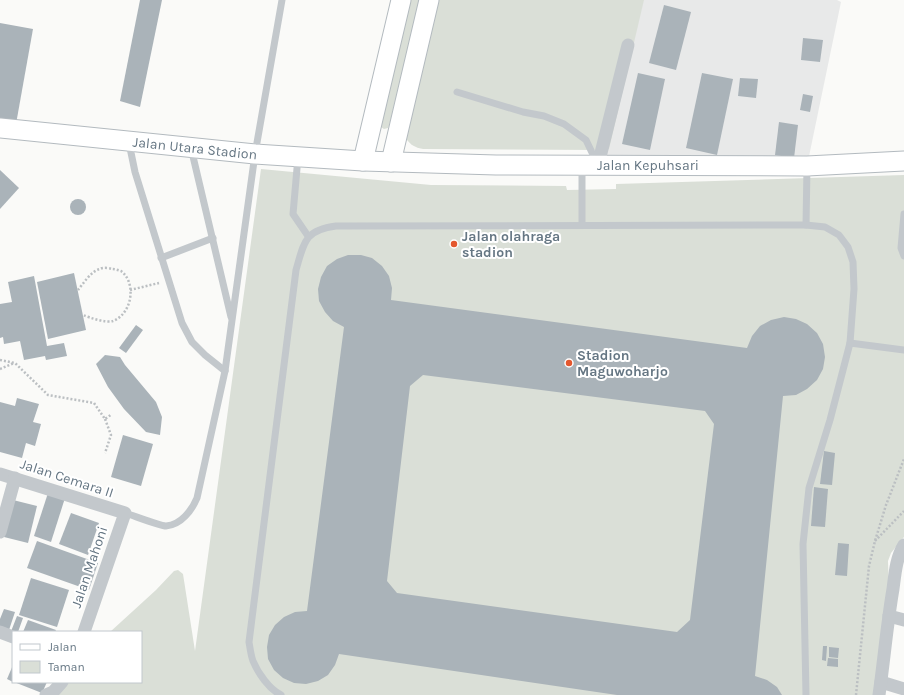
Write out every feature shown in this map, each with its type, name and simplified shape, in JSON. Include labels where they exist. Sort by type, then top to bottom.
[{"type":"street","points":[[363,161],[401,0]]},
{"type":"street","points":[[391,162],[429,0]]},
{"type":"street","points":[[590,165],[628,45]]},
{"type":"street","name":"Jalan Utara Stadion","points":[[0,128],[255,154],[391,162]]},
{"type":"street","name":"Jalan Kepuhsari","points":[[391,162],[496,165],[807,166],[904,161]]},
{"type":"street","name":"Jalan Cemara II","points":[[0,474],[125,513]]},
{"type":"street","points":[[0,532],[15,478]]},
{"type":"street","name":"Jalan Mahoni","points":[[84,631],[125,513]]},
{"type":"street","points":[[879,695],[888,616],[898,558],[904,545]]},
{"type":"street","points":[[888,616],[904,620]]},
{"type":"street","points":[[0,632],[12,637]]},
{"type":"street","points":[[881,682],[904,689]]},
{"type":"street","points":[[46,695],[53,692],[61,683]]},
{"type":"lane","points":[[125,513],[166,526],[178,522],[188,514],[194,506],[225,371],[255,154],[282,0]]},
{"type":"lane","points":[[457,92],[523,112],[544,116],[564,124],[586,140],[590,165],[582,225]]},
{"type":"lane","points":[[128,141],[135,172],[182,322],[192,342],[225,371]]},
{"type":"lane","points":[[191,148],[232,321]]},
{"type":"lane","points":[[298,157],[293,214],[308,236]]},
{"type":"lane","points":[[806,225],[807,166]]},
{"type":"lane","points":[[904,214],[901,248],[904,256]]},
{"type":"lane","points":[[281,695],[275,692],[263,678],[253,661],[249,642],[296,270],[302,249],[308,236],[324,227],[336,226],[582,225],[806,225],[825,228],[839,235],[848,247],[853,262],[854,289],[850,343],[830,420],[809,488],[803,544],[806,695]]},
{"type":"lane","points":[[161,258],[212,238]]},
{"type":"lane","points":[[850,343],[904,350]]},
{"type":"path","points":[[78,290],[88,278],[99,269],[109,268],[120,271],[124,274],[127,278],[130,290],[130,303],[122,315],[112,321],[93,319],[83,315]]},
{"type":"path","points":[[130,290],[168,281]]},
{"type":"path","points":[[0,360],[15,363],[48,395],[94,403],[111,435],[105,453]]},
{"type":"path","points":[[0,369],[15,363]]},
{"type":"path","points":[[104,420],[112,414]]},
{"type":"path","points":[[856,695],[870,566],[875,541],[886,505],[904,459]]},
{"type":"path","points":[[875,541],[904,511]]},
{"type":"shaded area","points":[[642,0],[837,0],[841,2],[807,166],[598,165]]},
{"type":"green space","points":[[410,0],[420,0],[389,126],[388,128],[384,129],[381,127],[381,124]]},
{"type":"green space","points":[[436,0],[644,0],[609,149],[423,149],[410,143],[404,135]]},
{"type":"green space","name":"Stadion Maguwoharjo","points":[[261,169],[431,185],[566,186],[567,190],[616,189],[616,184],[904,175],[904,537],[891,553],[888,561],[889,591],[874,695],[43,695],[56,683],[142,683],[142,631],[111,631],[156,590],[174,571],[178,570],[183,574],[195,651]]},
{"type":"building","points":[[140,0],[162,0],[140,107],[120,101]]},
{"type":"building","points":[[664,5],[691,12],[676,70],[649,63]]},
{"type":"building","points":[[0,23],[33,29],[16,124],[0,121]]},
{"type":"building","points":[[803,38],[823,40],[820,62],[801,60]]},
{"type":"building","points":[[638,73],[665,79],[650,150],[622,144]]},
{"type":"building","points":[[702,73],[733,79],[717,155],[686,148]]},
{"type":"building","points":[[740,78],[758,79],[756,98],[738,96]]},
{"type":"building","points":[[803,94],[813,96],[810,112],[800,110]]},
{"type":"building","points":[[779,122],[798,125],[794,158],[775,155]]},
{"type":"building","points":[[0,170],[19,188],[0,209]]},
{"type":"building","points":[[75,199],[81,199],[86,204],[84,213],[81,215],[75,215],[70,210],[70,204]]},
{"type":"building","points":[[348,255],[361,255],[372,258],[382,266],[389,276],[392,288],[391,300],[747,348],[752,336],[760,326],[771,320],[784,317],[796,319],[807,324],[817,333],[823,344],[825,357],[823,369],[817,380],[807,389],[796,395],[783,396],[755,676],[767,680],[777,687],[782,695],[617,695],[339,654],[335,665],[328,675],[318,681],[306,684],[294,683],[283,678],[274,670],[268,659],[267,647],[269,635],[275,625],[284,617],[295,612],[307,611],[344,327],[333,321],[325,312],[319,301],[318,289],[321,277],[327,266],[337,259]],"holes":[[[423,375],[705,411],[714,424],[690,620],[677,632],[397,593],[387,581],[410,386]]]},
{"type":"building","points":[[74,273],[86,330],[48,339],[37,282]]},
{"type":"building","points":[[34,276],[47,346],[64,343],[67,356],[46,360],[45,356],[24,360],[20,341],[4,344],[3,337],[0,338],[0,304],[12,302],[8,282]]},
{"type":"building","points":[[136,325],[143,330],[126,353],[119,348]]},
{"type":"building","points":[[105,355],[120,357],[156,402],[162,417],[160,435],[146,432],[124,409],[108,387],[96,364]]},
{"type":"building","points":[[17,398],[39,404],[33,422],[41,424],[35,446],[26,443],[22,458],[0,452],[0,402],[15,406]]},
{"type":"building","points":[[123,435],[153,444],[141,486],[111,477]]},
{"type":"building","points":[[824,451],[835,453],[832,485],[820,484]]},
{"type":"building","points":[[814,487],[828,489],[825,527],[811,526]]},
{"type":"building","points":[[48,493],[65,498],[51,542],[34,536]]},
{"type":"building","points":[[13,500],[37,506],[28,543],[4,537]]},
{"type":"building","points":[[71,513],[99,523],[88,555],[59,544]]},
{"type":"building","points":[[37,541],[98,563],[89,590],[27,568]]},
{"type":"building","points":[[838,543],[849,544],[847,576],[835,575]]},
{"type":"building","points":[[31,578],[69,590],[57,627],[19,615]]},
{"type":"building","points":[[4,609],[15,612],[8,633],[0,630],[0,619]]},
{"type":"building","points":[[17,616],[23,618],[18,631],[12,631],[10,634]]},
{"type":"building","points":[[28,620],[56,630],[56,631],[23,631]]},
{"type":"building","points":[[823,646],[827,646],[826,661],[822,660]]},
{"type":"building","points":[[829,647],[839,648],[838,658],[829,657]]},
{"type":"building","points":[[828,658],[838,659],[838,667],[827,666]]},
{"type":"building","points":[[12,667],[12,682],[7,679]]},
{"type":"building","points":[[17,683],[47,683],[42,693]]},
{"type":"place","name":"Jalan olahraga stadion","points":[[454,244]]},
{"type":"place","name":"Stadion Maguwoharjo","points":[[569,363]]}]
